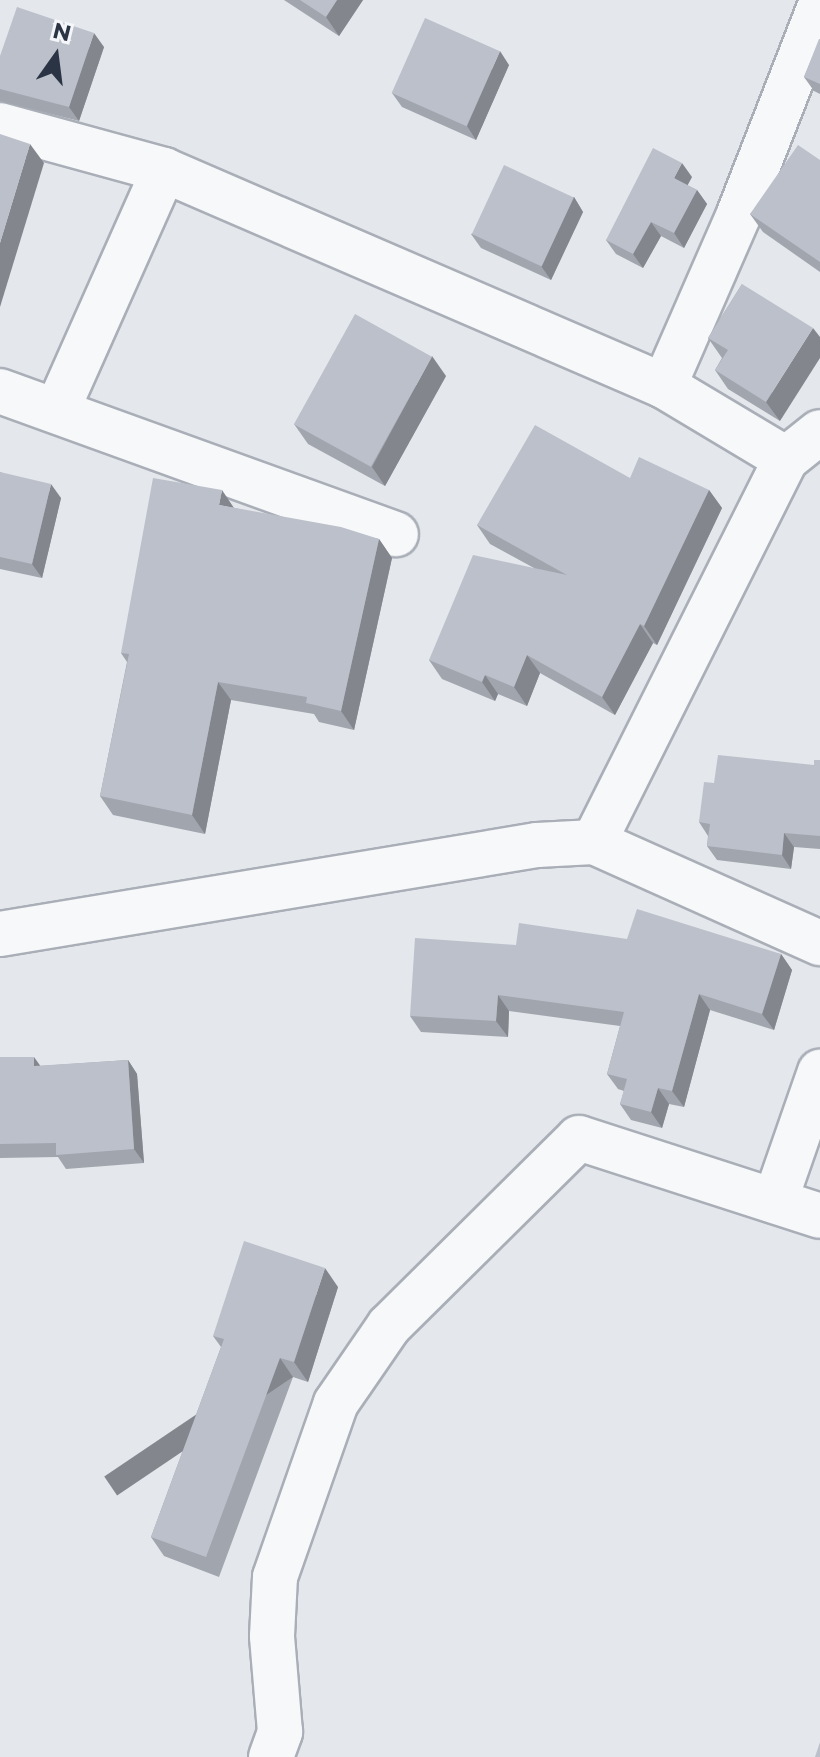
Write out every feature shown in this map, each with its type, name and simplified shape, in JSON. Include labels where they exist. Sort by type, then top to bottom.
[{"type":"street","points":[[664,386],[739,214],[820,6]]},
{"type":"street","points":[[0,125],[164,170],[664,386],[786,459]]},
{"type":"street","points":[[58,408],[164,170]]},
{"type":"street","points":[[0,391],[58,408],[396,534]]},
{"type":"street","points":[[594,842],[786,459],[820,432]]},
{"type":"street","points":[[0,934],[506,850],[594,842],[820,943]]},
{"type":"street","points":[[775,1201],[820,1072]]},
{"type":"street","points":[[271,1757],[280,1732],[272,1636],[275,1577],[336,1403],[389,1326],[579,1138],[820,1216]]},
{"type":"building","points":[[300,0],[337,0],[326,17]]},
{"type":"building","points":[[17,7],[94,33],[69,107],[0,89],[0,56]]},
{"type":"building","points":[[425,18],[500,51],[467,126],[392,93]]},
{"type":"building","points":[[820,39],[820,84],[804,77]]},
{"type":"building","points":[[0,134],[30,144],[0,243]]},
{"type":"building","points":[[798,145],[820,160],[820,262],[750,214]]},
{"type":"building","points":[[653,148],[682,163],[674,178],[697,190],[674,233],[651,222],[633,254],[606,240]]},
{"type":"building","points":[[504,165],[574,198],[542,266],[472,234]]},
{"type":"building","points":[[742,284],[813,328],[766,402],[715,370],[728,350],[708,338]]},
{"type":"building","points":[[355,314],[432,357],[371,467],[294,424]]},
{"type":"building","points":[[535,425],[630,478],[639,457],[709,490],[644,626],[640,624],[602,697],[527,655],[514,687],[485,675],[482,682],[429,660],[473,555],[567,575],[477,525]]},
{"type":"building","points":[[0,472],[51,484],[32,564],[0,557]]},
{"type":"building","points":[[153,478],[222,490],[219,505],[341,527],[379,539],[341,711],[306,703],[307,697],[218,682],[192,815],[100,796],[129,654],[121,653]]},
{"type":"building","points":[[718,755],[814,765],[814,760],[820,760],[820,836],[784,833],[782,855],[707,846],[710,824],[699,822],[704,782],[714,783]]},
{"type":"building","points":[[637,909],[781,954],[762,1014],[699,994],[672,1091],[658,1088],[651,1112],[620,1104],[627,1079],[607,1074],[624,1012],[498,995],[496,1021],[410,1016],[415,938],[516,945],[519,923],[627,939]]},
{"type":"building","points":[[0,1057],[34,1057],[34,1066],[128,1060],[134,1149],[56,1155],[56,1143],[0,1144]]},
{"type":"building","points":[[244,1241],[325,1268],[294,1362],[280,1358],[206,1557],[151,1537],[224,1339],[213,1336]]}]
